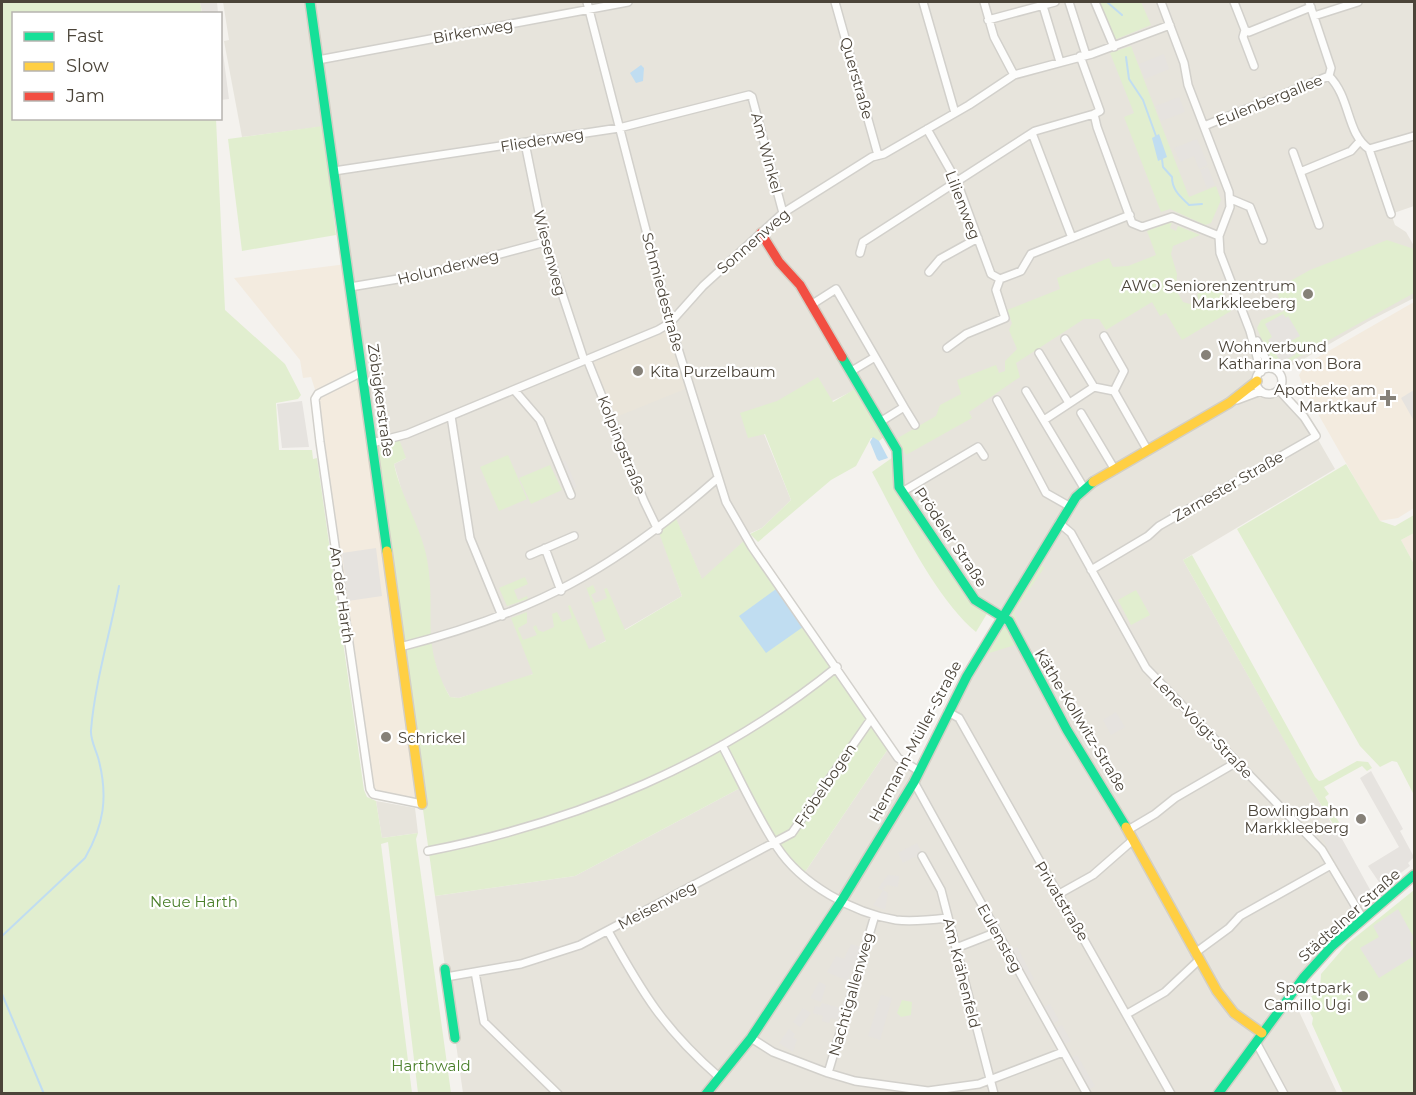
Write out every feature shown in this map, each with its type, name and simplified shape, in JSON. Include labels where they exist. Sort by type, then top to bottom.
[{"type":"street","name":"Zöbigkerstraße","points":[[310,2],[422,804]]},
{"type":"street","name":"Schmiedestraße","points":[[587,2],[670,323],[726,502],[752,547],[898,758],[919,771]]},
{"type":"street","name":"Birkenweg","points":[[318,60],[628,2]]},
{"type":"street","name":"Querstraße","points":[[835,2],[878,155]]},
{"type":"street","points":[[923,2],[955,113]]},
{"type":"street","points":[[984,2],[988,21],[1014,75]]},
{"type":"street","points":[[988,21],[1054,2]]},
{"type":"street","points":[[860,253],[863,242],[1032,133],[1100,111],[1069,2]]},
{"type":"street","points":[[1095,2],[1114,47]]},
{"type":"street","points":[[1161,2],[1184,63],[1188,85],[1231,199],[1219,236],[1220,253],[1250,332],[1270,368],[1281,376],[1282,384],[1278,390],[1270,394],[1261,391],[1250,332]]},
{"type":"street","points":[[1234,2],[1245,30],[1243,37],[1254,66]]},
{"type":"street","points":[[1314,16],[1358,2]]},
{"type":"street","points":[[1245,30],[1249,32],[1310,4]]},
{"type":"street","name":"Eulenbergallee","points":[[1204,126],[1329,76],[1331,68],[1310,4]]},
{"type":"street","points":[[1043,6],[1060,62]]},
{"type":"street","name":"Sonnenweg","points":[[372,443],[407,434],[515,391],[670,323],[703,286],[783,213],[878,155],[955,113],[1014,75],[1114,47],[1170,25]]},
{"type":"street","points":[[1329,76],[1341,87],[1359,142],[1369,149],[1391,214]]},
{"type":"street","name":"Fliederweg","points":[[334,171],[619,128],[748,95]]},
{"type":"street","name":"Am Winkel","points":[[748,95],[752,97],[783,213]]},
{"type":"street","points":[[1094,114],[1096,127],[1132,223],[1142,227],[1172,217],[1219,236]]},
{"type":"street","name":"Lilienweg","points":[[927,129],[957,182],[991,274],[1000,279]]},
{"type":"street","points":[[1032,133],[1072,238]]},
{"type":"street","points":[[1369,149],[1414,136]]},
{"type":"street","points":[[1300,172],[1351,151],[1359,142]]},
{"type":"street","name":"Wiesenweg","points":[[525,143],[545,242],[586,359]]},
{"type":"street","points":[[1293,152],[1319,225]]},
{"type":"street","points":[[1231,199],[1250,207],[1263,240]]},
{"type":"street","points":[[947,348],[966,334],[1005,318],[996,290],[1000,279],[1021,271],[1031,254],[1130,215]]},
{"type":"street","name":"Prödeler Straße","points":[[761,233],[811,305],[899,455],[897,480],[902,492],[975,600],[1003,616]]},
{"type":"street","points":[[929,272],[940,259],[978,238]]},
{"type":"street","name":"Holunderweg","points":[[350,287],[423,275],[545,242]]},
{"type":"street","points":[[811,305],[836,289],[915,426]]},
{"type":"street","points":[[1104,336],[1124,371],[1114,391]]},
{"type":"street","points":[[1065,339],[1094,387]]},
{"type":"street","points":[[1039,353],[1069,403]]},
{"type":"street","points":[[850,372],[875,357]]},
{"type":"street","name":"Kolpingstraße","points":[[586,359],[658,530]]},
{"type":"street","points":[[1259,376],[1270,368]]},
{"type":"street","name":"An der Harth","points":[[362,372],[318,394],[315,399],[320,442],[369,789],[373,794],[422,804]]},
{"type":"street","name":"Hermann-Müller-Straße","points":[[1229,403],[1259,376]]},
{"type":"street","points":[[1044,420],[1094,387],[1114,391],[1148,451]]},
{"type":"street","name":"Zarnester Straße","points":[[1091,570],[1148,536],[1159,526],[1316,436],[1304,417],[1278,390]]},
{"type":"street","points":[[515,391],[540,420],[571,495]]},
{"type":"street","points":[[1026,391],[1084,488]]},
{"type":"street","name":"Hermann-Müller-Straße","points":[[709,1092],[751,1038],[842,900],[914,782],[948,712],[1069,506],[1084,488],[1229,403],[1261,391]]},
{"type":"street","points":[[997,400],[1046,493],[1069,506]]},
{"type":"street","points":[[880,422],[904,407]]},
{"type":"street","points":[[1081,413],[1115,470]]},
{"type":"street","points":[[451,416],[470,538],[502,616]]},
{"type":"street","points":[[902,492],[978,447],[984,456]]},
{"type":"street","points":[[400,647],[502,616],[561,591],[620,557],[658,530],[718,478]]},
{"type":"street","name":"Lene-Voigt-Straße","points":[[1059,523],[1071,533],[1146,668],[1322,849],[1362,920]]},
{"type":"street","points":[[530,555],[574,536]]},
{"type":"street","points":[[545,548],[561,591]]},
{"type":"street","name":"Käthe-Kollwitz-Straße","points":[[1003,616],[1009,621],[1066,730],[1103,786],[1225,1004],[1259,1038]]},
{"type":"street","points":[[428,851],[513,832],[586,808],[663,776],[722,745],[782,708],[837,668]]},
{"type":"street","name":"Privatstraße","points":[[948,712],[959,718],[1171,1094]]},
{"type":"street","name":"Fröbelbogen","points":[[774,842],[792,833],[872,719]]},
{"type":"street","points":[[722,745],[774,842],[802,875],[842,900],[875,915],[913,921],[947,918]]},
{"type":"street","points":[[1128,830],[1155,814],[1175,798],[1237,762]]},
{"type":"street","name":"Eulensteg","points":[[914,782],[1087,1094]]},
{"type":"street","points":[[1059,894],[1101,869],[1133,840]]},
{"type":"street","name":"Meisenweg","points":[[446,973],[475,972],[551,956],[608,931],[774,842]]},
{"type":"street","name":"Am Krähenfeld","points":[[922,856],[940,890],[988,1079],[994,1094]]},
{"type":"street","points":[[1127,1014],[1165,992],[1197,957],[1240,916],[1331,865]]},
{"type":"street","name":"Städtelner Straße","points":[[1218,1094],[1304,977],[1332,946],[1414,875]]},
{"type":"street","name":"Nachtigallenweg","points":[[828,1073],[875,915]]},
{"type":"street","points":[[608,931],[653,1009],[690,1052],[719,1077]]},
{"type":"street","points":[[956,948],[997,932]]},
{"type":"street","points":[[475,972],[484,1022],[558,1094]]},
{"type":"street","points":[[446,973],[455,1038]]},
{"type":"street","points":[[751,1038],[772,1052],[828,1073],[908,1092],[946,1090],[988,1079],[1063,1052]]},
{"type":"street","points":[[1259,1038],[1284,1094]]},
{"type":"shaded area","points":[[200,2],[217,2],[218,12],[202,12]]},
{"type":"shaded area","points":[[223,2],[1414,2],[1414,206],[1391,214],[1395,225],[1406,232],[1414,246],[1414,298],[1295,364],[1276,371],[1262,371],[1257,381],[1235,397],[1261,391],[1270,394],[1279,390],[1316,436],[1335,469],[1183,560],[1378,906],[1332,946],[1287,999],[1296,1005],[1337,1093],[463,1093],[435,896],[575,876],[744,786],[803,875],[890,746],[898,758],[919,770],[1002,617],[975,600],[902,492],[899,455],[859,388],[764,434],[791,500],[762,528],[746,535],[747,538],[702,580],[675,517],[659,530],[682,596],[593,648],[519,680],[459,698],[450,697],[440,679],[431,650],[426,557],[407,509],[394,464],[406,458],[372,443],[327,126],[242,137],[224,41],[229,40]]},
{"type":"shaded area","points":[[222,46],[229,99],[222,100]]},
{"type":"shaded area","points":[[1164,54],[1169,69],[1145,79],[1139,64]]},
{"type":"shaded area","points":[[1179,97],[1185,112],[1161,121],[1156,106]]},
{"type":"shaded area","points":[[1197,139],[1208,165],[1199,169],[1194,156],[1180,162],[1174,148]]},
{"type":"shaded area","points":[[1208,167],[1215,185],[1207,188],[1200,170]]},
{"type":"shaded area","points":[[347,264],[422,804],[373,794],[320,442],[317,396],[311,377],[303,378],[300,360],[234,278]]},
{"type":"shaded area","points":[[1414,302],[1414,508],[1398,518],[1379,521],[1305,391],[1299,375],[1306,364]]},
{"type":"shaded area","points":[[1283,314],[1286,318],[1288,316],[1300,336],[1289,342],[1296,354],[1281,363],[1268,340],[1272,337],[1265,324]]},
{"type":"shaded area","name":"Kita Purzelbaum","points":[[670,323],[690,387],[611,419],[587,359]]},
{"type":"shaded area","points":[[1414,390],[1414,421],[1401,398]]},
{"type":"shaded area","points":[[302,401],[309,447],[282,448],[277,404]]},
{"type":"shaded area","points":[[565,460],[577,487],[572,489],[560,462]]},
{"type":"shaded area","points":[[1414,533],[1414,564],[1401,540]]},
{"type":"shaded area","points":[[376,548],[382,596],[348,601],[342,553]]},
{"type":"shaded area","points":[[1116,712],[1125,727],[1111,735],[1103,720]]},
{"type":"shaded area","points":[[1371,771],[1403,829],[1400,831],[1414,857],[1408,863],[1410,866],[1381,885],[1368,866],[1399,847],[1360,778]]},
{"type":"shaded area","points":[[376,801],[415,808],[418,833],[382,838]]},
{"type":"shaded area","points":[[1336,828],[1373,895],[1358,903],[1321,836]]},
{"type":"shaded area","points":[[917,843],[922,853],[903,863],[898,853]]},
{"type":"shaded area","points":[[888,875],[899,876],[898,887],[886,885],[883,890],[888,893],[885,910],[873,905],[883,891],[878,888]]},
{"type":"shaded area","points":[[1398,909],[1414,938],[1410,942],[1414,956],[1379,978],[1360,948],[1379,937],[1373,926]]},
{"type":"shaded area","points":[[851,944],[861,947],[848,981],[827,972],[836,956],[844,959]]},
{"type":"shaded area","points":[[1017,947],[1034,979],[1027,983],[1009,951]]},
{"type":"shaded area","points":[[819,982],[826,985],[821,1002],[810,998]]},
{"type":"shaded area","points":[[881,995],[892,998],[880,1040],[868,1036]]},
{"type":"shaded area","points":[[822,1003],[841,1008],[838,1020],[831,1018],[829,1023],[822,1021],[823,1016],[813,1013],[815,1006],[820,1007]]},
{"type":"shaded area","points":[[1050,1004],[1059,1020],[1052,1024],[1043,1008]]},
{"type":"shaded area","points":[[803,1008],[811,1013],[800,1027],[793,1022]]},
{"type":"shaded area","points":[[1062,1025],[1071,1041],[1063,1045],[1054,1029]]},
{"type":"shaded area","points":[[789,1029],[795,1034],[793,1038],[797,1039],[793,1052],[779,1043]]},
{"type":"shaded area","points":[[1077,1055],[1095,1086],[1088,1090],[1071,1058]]},
{"type":"green space","name":"Neue Harth","points":[[2,2],[200,2],[202,12],[12,12],[12,120],[216,120],[225,310],[285,364],[301,395],[298,399],[276,403],[279,450],[312,450],[313,459],[317,458],[364,790],[367,797],[376,801],[382,838],[418,833],[416,839],[451,1093],[418,1093],[388,842],[381,844],[412,1093],[2,1094]]},
{"type":"green space","points":[[1099,2],[1141,2],[1151,25],[1114,40]]},
{"type":"green space","points":[[1131,46],[1189,197],[1216,186],[1221,200],[1211,223],[1205,225],[1170,209],[1161,212],[1124,117],[1134,113],[1110,53]]},
{"type":"green space","points":[[323,126],[336,235],[242,251],[228,139]]},
{"type":"green space","points":[[1172,223],[1170,228],[1176,231],[1178,226],[1200,235],[1173,246],[1171,254],[1177,274],[1176,290],[1183,302],[1190,304],[1198,298],[1197,294],[1219,285],[1231,311],[1182,340],[1166,313],[1160,316],[1152,302],[1106,330],[1099,319],[1084,319],[1016,363],[1020,377],[969,412],[972,418],[906,455],[896,439],[936,416],[940,405],[961,394],[957,380],[996,365],[999,373],[1005,371],[1005,361],[1017,349],[1009,330],[1012,323],[1007,310],[1060,289],[1057,278],[1109,258],[1113,267],[1128,266],[1156,255],[1147,231]]},
{"type":"green space","points":[[1387,240],[1414,249],[1414,293],[1284,365],[1270,360],[1257,328],[1261,320],[1284,311],[1276,289],[1310,270]]},
{"type":"green space","points":[[818,377],[833,402],[855,389],[884,437],[879,441],[871,438],[856,466],[831,480],[758,542],[750,534],[762,528],[791,500],[765,434],[748,438],[740,413],[777,401]]},
{"type":"green space","points":[[398,436],[406,458],[394,464],[427,559],[430,579],[432,643],[435,660],[450,697],[459,698],[533,674],[511,618],[527,612],[527,623],[518,628],[523,640],[537,635],[533,627],[536,625],[538,630],[543,632],[554,627],[552,614],[557,612],[562,622],[572,618],[568,606],[570,605],[589,649],[606,641],[585,584],[587,588],[593,585],[596,592],[591,595],[595,603],[607,598],[604,589],[607,588],[625,630],[682,596],[658,530],[675,516],[702,579],[747,538],[890,746],[803,875],[777,848],[744,786],[575,876],[435,896],[372,443]]},
{"type":"green space","points":[[508,455],[527,499],[499,511],[480,467]]},
{"type":"green space","points":[[896,455],[893,477],[988,612],[976,632],[946,599],[932,579],[872,472]]},
{"type":"green space","points":[[1346,464],[1380,521],[1395,526],[1414,515],[1414,533],[1401,540],[1414,564],[1414,795],[1397,762],[1392,761],[1380,767],[1360,746],[1237,529]]},
{"type":"green space","points":[[550,465],[562,490],[531,504],[519,478]]},
{"type":"green space","points":[[1192,555],[1315,777],[1319,781],[1323,780],[1357,761],[1368,762],[1372,768],[1367,771],[1362,766],[1324,787],[1329,794],[1325,797],[1340,824],[1335,827],[1183,560]]},
{"type":"green space","points":[[1040,562],[1044,568],[1014,612],[1023,643],[1011,613]]},
{"type":"green space","points":[[525,577],[528,584],[514,590],[518,600],[527,596],[528,599],[507,606],[499,588]]},
{"type":"green space","points":[[1136,590],[1150,615],[1131,625],[1118,600]]},
{"type":"green space","points":[[1006,628],[1015,645],[983,655],[999,630]]},
{"type":"green space","name":"Sportpark Camillo Ugi","points":[[1414,890],[1414,1093],[1343,1093],[1312,1024],[1313,1018],[1304,1002],[1320,990],[1321,974],[1347,944]]},
{"type":"green space","points":[[902,1000],[912,1002],[911,1015],[901,1017],[897,1013]]},
{"type":"water","points":[[641,65],[644,68],[643,81],[636,83],[630,73]]},
{"type":"water","points":[[1159,134],[1167,157],[1158,161],[1152,138]]},
{"type":"water","points":[[873,437],[879,441],[888,458],[879,461],[877,459],[870,442]]},
{"type":"water","points":[[776,589],[803,627],[766,653],[739,616]]},
{"type":"waterway","points":[[1107,2],[1122,15]]},
{"type":"waterway","points":[[1126,57],[1129,79],[1143,100],[1156,136]]},
{"type":"waterway","points":[[1162,159],[1163,167],[1172,177],[1173,186],[1180,196],[1189,205],[1202,204]]},
{"type":"waterway","points":[[2,936],[85,858],[96,834],[104,799],[102,774],[91,730],[99,676],[119,586]]},
{"type":"waterway","points":[[2,994],[44,1094]]},
{"type":"traffic: fast","points":[[310,2],[387,551]]},
{"type":"traffic: fast","points":[[842,357],[897,450],[899,487],[975,600],[1009,621],[1067,730],[1126,827]]},
{"type":"traffic: fast","points":[[706,1094],[751,1038],[842,900],[914,782],[967,676],[1076,497],[1093,482]]},
{"type":"traffic: fast","points":[[1218,1094],[1304,977],[1332,946],[1414,875]]},
{"type":"traffic: fast","points":[[445,969],[455,1038]]},
{"type":"traffic: slow","points":[[1093,482],[1229,403],[1257,381]]},
{"type":"traffic: slow","points":[[387,551],[422,804]]},
{"type":"traffic: slow","points":[[1126,827],[1217,991],[1234,1013],[1262,1033]]},
{"type":"traffic: jam","points":[[761,233],[779,262],[800,285],[842,357]]},
{"type":"place","name":"AWO Seniorenzentrum Markkleeberg","points":[[1308,294]]},
{"type":"place","name":"Wohnverbund Katharina von Bora","points":[[1206,355]]},
{"type":"place","name":"Kita Purzelbaum","points":[[638,371]]},
{"type":"place","name":"Apotheke am Marktkauf","points":[[1388,398]]},
{"type":"place","name":"Schrickel","points":[[386,737]]},
{"type":"place","name":"Bowlingbahn Markkleeberg","points":[[1361,819]]},
{"type":"place","name":"Sportpark Camillo Ugi","points":[[1363,996]]},
{"type":"park label","name":"Harthwald","points":[[431,1065]]}]
